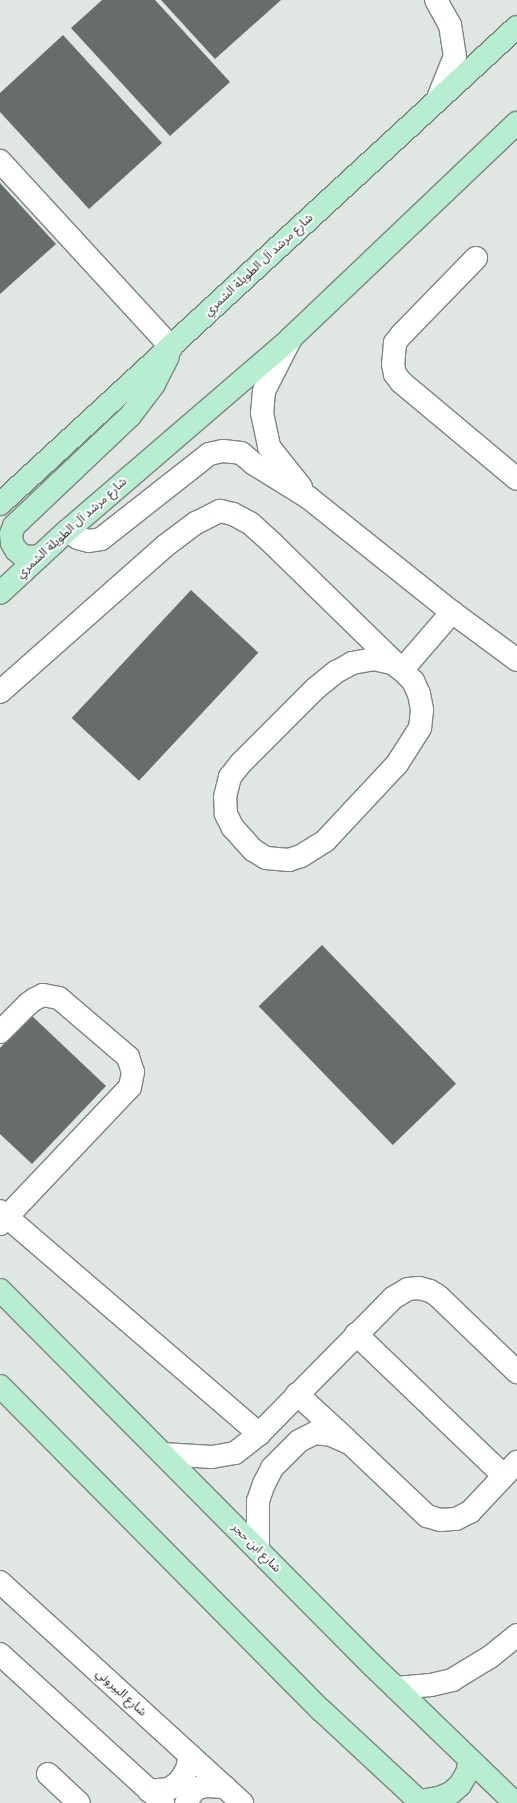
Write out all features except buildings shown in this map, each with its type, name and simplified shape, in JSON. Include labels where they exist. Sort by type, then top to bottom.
[{"type":"main road","name":"شارع مرشد آل الطويلة الشمري","points":[[0,504],[438,98],[517,27]]},
{"type":"main road","name":"شارع مرشد آل الطويلة الشمري","points":[[0,593],[67,531],[291,338],[517,123]]},
{"type":"main road","points":[[40,556],[32,558],[23,556],[16,550],[12,542],[11,534],[14,526],[130,416],[154,384],[171,347]]},
{"type":"main road","name":"شارع ابن حجر","points":[[0,1290],[511,1802]]},
{"type":"main road","points":[[0,1386],[321,1710],[420,1802],[439,1798],[451,1793],[460,1785],[467,1773],[470,1760]]},
{"type":"street","points":[[436,0],[450,25],[455,56],[438,98]]},
{"type":"street","points":[[0,161],[171,347]]},
{"type":"street","points":[[476,258],[401,335],[395,343],[393,364],[395,374],[401,382],[517,479]]},
{"type":"street","points":[[291,338],[264,391],[262,413],[270,447],[309,498]]},
{"type":"street","points":[[67,531],[78,538],[89,541],[101,539],[210,454],[223,451],[241,453],[254,464],[309,498],[452,612],[517,660]]},
{"type":"street","points":[[0,692],[165,546],[196,523],[220,511],[233,514],[250,523],[402,670],[413,681],[420,694],[422,710],[420,728],[397,764],[325,841],[301,856],[289,860],[266,858],[253,850],[242,840],[226,814],[225,797],[230,777],[241,763],[316,688],[336,672],[352,663],[374,659],[392,663],[402,670]]},
{"type":"street","points":[[402,670],[452,612]]},
{"type":"street","points":[[0,1032],[35,999],[43,995],[59,998],[128,1057],[133,1072],[130,1086],[2,1218],[259,1434]]},
{"type":"street","points":[[163,1454],[193,1457],[222,1456],[235,1452],[259,1434],[356,1334],[399,1293],[408,1289],[419,1288],[430,1290],[438,1296],[517,1372]]},
{"type":"street","points":[[297,1394],[427,1516],[440,1520],[456,1519],[470,1512],[511,1469],[356,1334]]},
{"type":"street","points":[[258,1550],[258,1501],[272,1468],[299,1441],[315,1433],[331,1435],[351,1444]]},
{"type":"street","name":"شارع البيروني","points":[[0,1582],[242,1803]]},
{"type":"street","points":[[396,1688],[431,1686],[452,1680],[485,1660],[517,1635]]},
{"type":"street","points":[[0,1654],[156,1797],[180,1782],[188,1769],[190,1755]]},
{"type":"street","points":[[48,1774],[79,1803]]},
{"type":"street","points":[[186,1803],[193,1792],[198,1788],[206,1786],[225,1787]]}]
